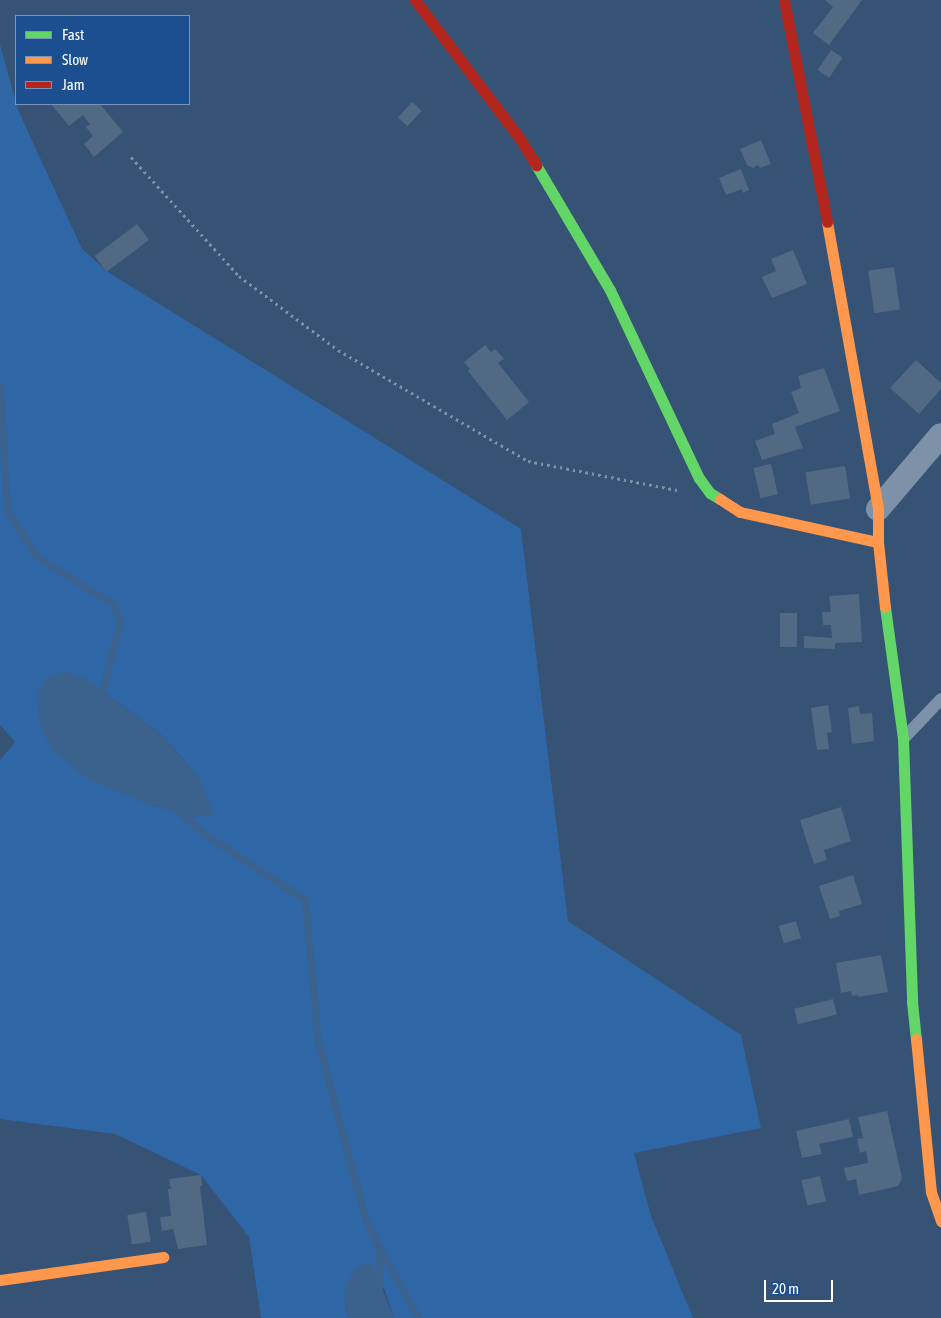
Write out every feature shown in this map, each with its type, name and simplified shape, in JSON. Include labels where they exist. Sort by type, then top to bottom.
[{"type":"street","points":[[415,0],[520,139],[600,273],[700,478],[710,493],[740,512],[878,542]]},
{"type":"street","points":[[784,0],[846,321],[878,509],[878,542],[903,739],[912,1002],[930,1181],[934,1204],[941,1221]]},
{"type":"street","points":[[878,509],[941,436]]},
{"type":"street","points":[[0,1280],[163,1257]]},
{"type":"lane","points":[[903,739],[941,700]]},
{"type":"lane","points":[[930,1181],[941,1170]]},
{"type":"path","points":[[131,157],[239,276],[338,350],[528,461],[682,491],[710,493]]},
{"type":"shaded area","points":[[0,44],[15,105],[82,249],[108,272],[521,529],[568,921],[741,1035],[761,1128],[634,1153],[651,1216],[693,1318],[394,1318],[384,1288],[345,1286],[347,1318],[261,1318],[249,1237],[201,1175],[115,1134],[0,1119],[0,760],[15,742],[0,725]],"holes":[[[98,687],[162,735],[200,779],[194,817],[143,802]]]},
{"type":"shaded area","points":[[68,672],[83,677],[98,687],[162,735],[200,779],[214,814],[194,817],[143,802],[89,780],[52,750],[39,724],[37,693],[48,676]]},
{"type":"shaded area","points":[[364,1264],[372,1264],[394,1318],[347,1318],[345,1287],[353,1272]]},
{"type":"building","points":[[825,0],[862,0],[829,45],[813,33],[833,7]]},
{"type":"building","points":[[831,50],[843,58],[829,78],[818,70]]},
{"type":"building","points":[[412,102],[422,111],[408,126],[398,118]]},
{"type":"building","points":[[52,105],[101,105],[123,132],[94,157],[84,144],[93,136],[86,127],[90,124],[83,115],[69,126]]},
{"type":"building","points":[[761,140],[771,164],[760,168],[758,165],[753,168],[747,165],[740,149]]},
{"type":"building","points":[[741,169],[749,190],[743,193],[742,189],[726,195],[719,178]]},
{"type":"building","points":[[137,224],[149,240],[107,272],[95,256]]},
{"type":"building","points":[[793,250],[807,284],[772,298],[762,277],[776,271],[771,259]]},
{"type":"building","points":[[894,267],[900,310],[874,313],[868,271]]},
{"type":"building","points":[[485,345],[491,352],[495,349],[504,359],[498,363],[529,402],[507,420],[468,371],[470,369],[464,362]]},
{"type":"building","points":[[916,360],[941,383],[941,389],[919,414],[890,388]]},
{"type":"building","points":[[824,368],[840,411],[795,427],[803,448],[762,460],[755,441],[775,434],[772,424],[799,413],[791,392],[801,388],[798,376]]},
{"type":"building","points":[[771,464],[778,494],[760,498],[753,468]]},
{"type":"building","points":[[845,466],[850,499],[811,505],[805,472]]},
{"type":"building","points":[[859,594],[862,642],[835,643],[835,649],[804,648],[804,636],[832,638],[831,625],[823,625],[822,612],[831,612],[829,596]]},
{"type":"building","points":[[780,613],[797,613],[797,647],[780,647]]},
{"type":"building","points":[[828,705],[832,732],[827,733],[829,749],[817,750],[811,708]]},
{"type":"building","points":[[859,706],[860,714],[872,713],[874,741],[852,744],[848,708]]},
{"type":"building","points":[[841,807],[851,841],[824,850],[827,860],[814,864],[800,820]]},
{"type":"building","points":[[853,875],[862,904],[839,911],[840,916],[830,919],[819,886]]},
{"type":"building","points":[[796,921],[801,938],[784,943],[779,926]]},
{"type":"building","points":[[881,955],[888,992],[858,997],[858,995],[852,996],[851,991],[841,993],[836,963]]},
{"type":"building","points":[[833,999],[837,1015],[798,1024],[794,1009]]},
{"type":"building","points":[[887,1111],[902,1178],[898,1186],[859,1195],[856,1179],[847,1181],[844,1168],[868,1163],[866,1151],[860,1153],[857,1139],[863,1138],[858,1117]]},
{"type":"building","points":[[849,1119],[853,1137],[819,1144],[822,1154],[802,1158],[796,1131]]},
{"type":"building","points":[[201,1175],[202,1186],[200,1186],[207,1245],[178,1249],[173,1229],[162,1231],[160,1217],[171,1216],[168,1189],[171,1189],[169,1179]]},
{"type":"building","points":[[820,1176],[826,1201],[807,1206],[801,1180]]},
{"type":"building","points":[[146,1212],[151,1242],[132,1245],[127,1215]]},
{"type":"waterway","points":[[0,384],[7,510],[37,557],[114,605],[120,622],[101,696],[103,699]]},
{"type":"waterway","points":[[176,808],[203,833],[305,900],[318,1042],[365,1217],[379,1247],[418,1318]]},
{"type":"waterway","points":[[379,1249],[379,1288]]},
{"type":"traffic: fast","points":[[536,165],[610,290],[699,478],[710,493],[720,499]]},
{"type":"traffic: fast","points":[[885,607],[903,739],[912,1002],[916,1039]]},
{"type":"traffic: slow","points":[[827,222],[878,509],[878,542],[885,607]]},
{"type":"traffic: slow","points":[[720,499],[740,512],[878,542]]},
{"type":"traffic: slow","points":[[916,1039],[931,1192],[941,1221]]},
{"type":"traffic: slow","points":[[0,1280],[163,1257]]},
{"type":"traffic: jam","points":[[415,0],[520,139],[536,165]]},
{"type":"traffic: jam","points":[[784,0],[827,222]]}]
